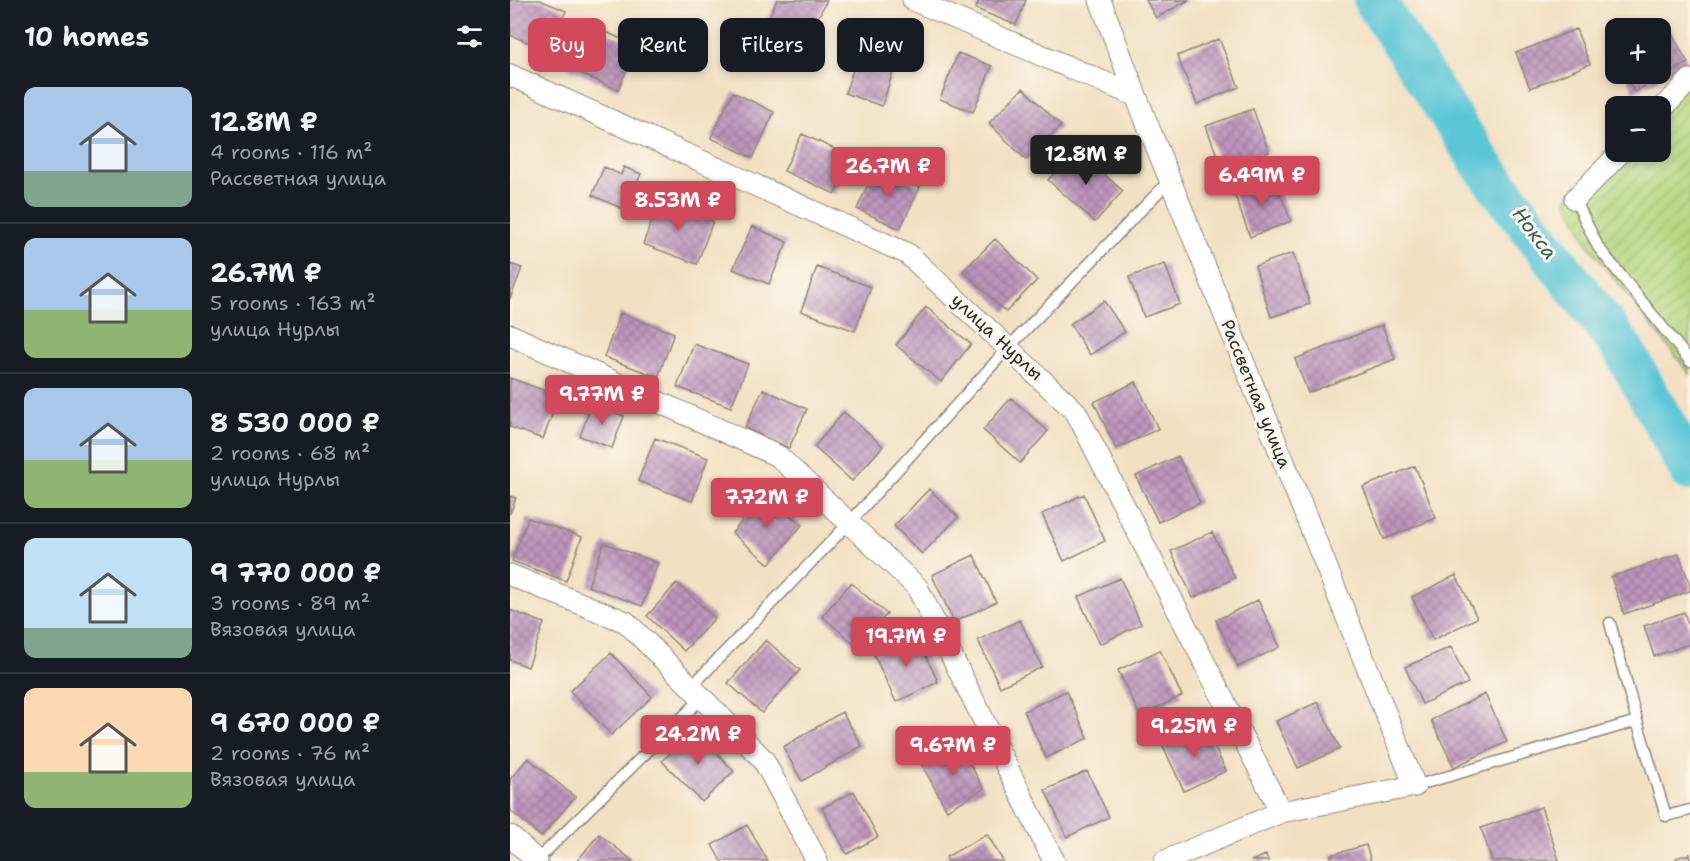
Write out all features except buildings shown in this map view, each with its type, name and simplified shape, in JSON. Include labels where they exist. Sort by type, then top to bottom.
[{"type":"street","points":[[913,0],[1136,96]]},
{"type":"street","name":"Рассветная улица","points":[[1100,0],[1136,96],[1414,786]]},
{"type":"street","name":"улица Нурлы","points":[[510,75],[908,254],[1076,412],[1281,812]]},
{"type":"street","points":[[1671,100],[1690,80]]},
{"type":"street","points":[[1575,199],[1611,162]]},
{"type":"street","points":[[510,335],[778,456],[917,587],[1054,861]]},
{"type":"street","points":[[510,575],[626,622],[763,759],[818,861]]},
{"type":"street","points":[[1165,861],[1281,812],[1414,786]]},
{"type":"street","points":[[510,836],[536,861]]},
{"type":"lane","points":[[536,861],[697,692],[1008,348],[1170,180]]},
{"type":"lane","points":[[1575,199],[1598,247],[1690,361]]},
{"type":"lane","points":[[1610,623],[1666,816],[1690,810]]},
{"type":"lane","points":[[1414,786],[1637,721]]},
{"type":"green space","points":[[1690,73],[1690,374],[1589,246],[1566,199],[1605,162],[1671,162],[1671,96],[1669,96]]},
{"type":"waterway","name":"Нокса","points":[[1374,0],[1483,166],[1623,349],[1690,470]]}]
